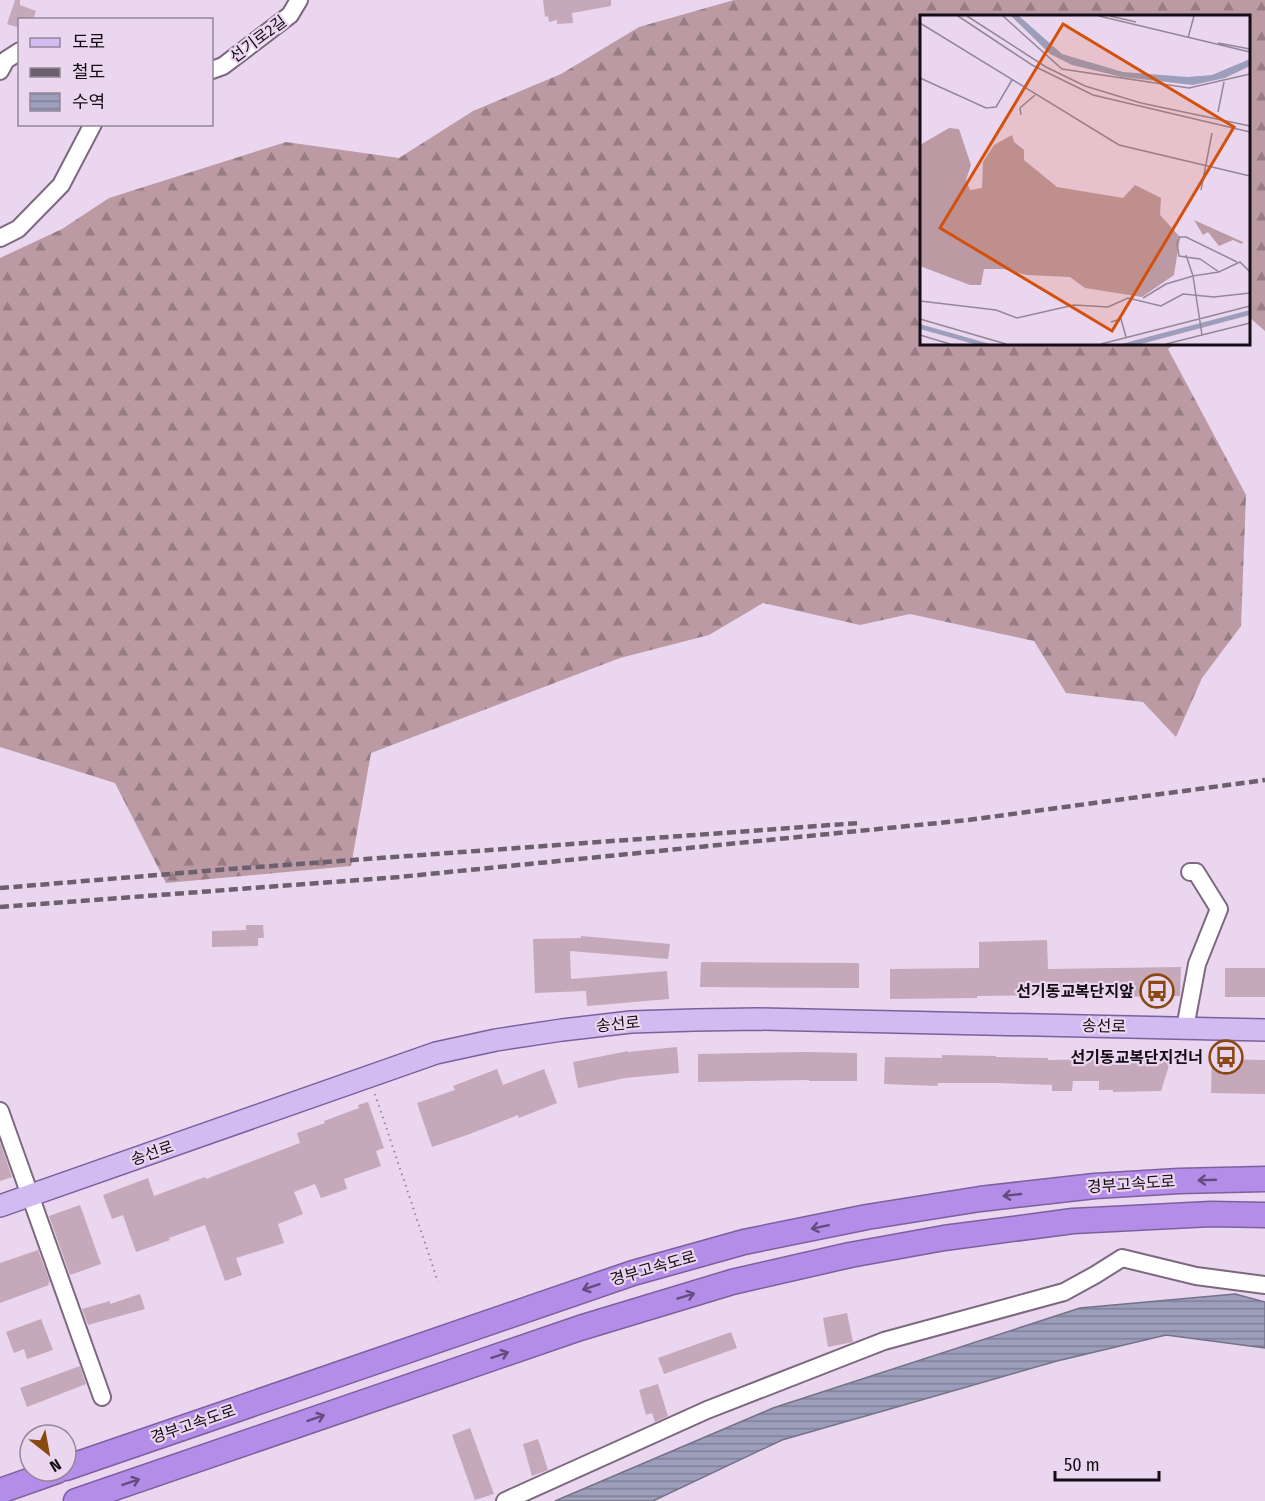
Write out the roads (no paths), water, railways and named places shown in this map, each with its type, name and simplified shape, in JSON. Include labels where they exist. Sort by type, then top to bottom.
[{"type":"highway","name":"경부고속도로","points":[[78,1464],[633,1273],[744,1242],[867,1217],[980,1199],[1095,1186],[1265,1179]]},
{"type":"highway","name":"경부고속도로","points":[[76,1501],[580,1328],[732,1282],[850,1255],[944,1238],[1073,1221],[1211,1214],[1265,1215]]},
{"type":"highway","points":[[0,1491],[23,1483]]},
{"type":"main road","name":"송선로","points":[[0,1206],[436,1053],[496,1040],[562,1030],[630,1022],[758,1019],[1265,1030]]},
{"type":"street","name":"선기로2길","points":[[213,70],[223,66],[290,15],[299,0]]},
{"type":"street","points":[[0,71],[6,60],[18,52]]},
{"type":"street","points":[[0,238],[18,229],[61,185],[92,126]]},
{"type":"street","points":[[1185,1028],[1197,964],[1219,909],[1196,872],[1190,872]]},
{"type":"street","points":[[0,1111],[102,1397]]},
{"type":"street","points":[[505,1501],[707,1410],[884,1341],[1064,1292],[1122,1258],[1196,1276],[1265,1285]]},
{"type":"water","points":[[1235,1294],[1265,1302],[1265,1348],[1166,1335],[1057,1361],[782,1440],[653,1501],[555,1501],[773,1408],[1080,1308]]},
{"type":"railway","points":[[0,907],[399,877],[968,820],[1265,780]]},
{"type":"railway","points":[[0,888],[859,823]]},
{"type":"place","name":"선기동교복단지앞","points":[[1157,991]]},
{"type":"place","name":"선기동교복단지건너","points":[[1226,1057]]}]
